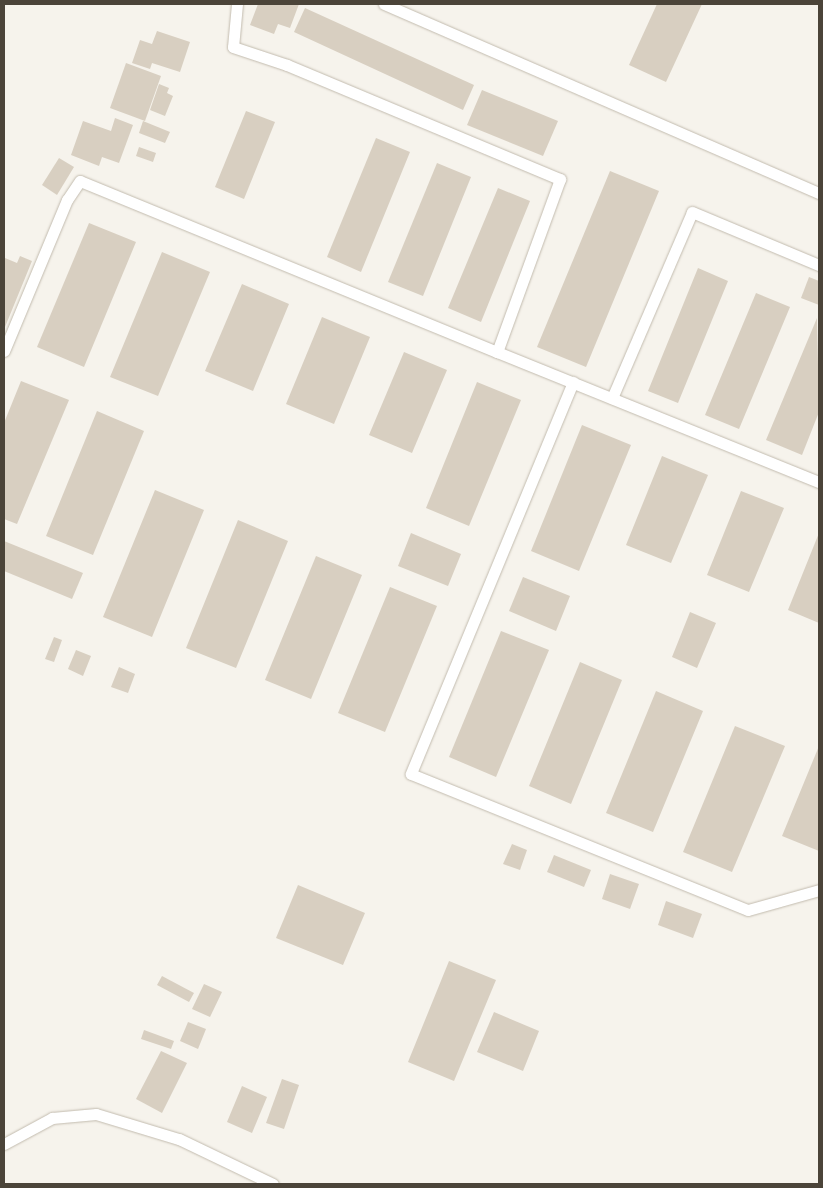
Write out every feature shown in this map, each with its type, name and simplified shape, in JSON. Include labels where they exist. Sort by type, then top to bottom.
[{"type":"lane","points":[[237,4],[233,47],[287,65],[560,179],[497,352]]},
{"type":"lane","points":[[384,4],[819,194]]},
{"type":"lane","points":[[4,351],[67,200],[80,181],[819,482]]},
{"type":"lane","points":[[612,398],[692,212],[819,265]]},
{"type":"lane","points":[[573,382],[410,774],[748,910],[819,890]]},
{"type":"lane","points":[[4,1144],[52,1118],[96,1114],[179,1139],[273,1184]]},
{"type":"building","points":[[258,4],[299,4],[290,28],[278,24],[274,34],[250,25]]},
{"type":"building","points":[[657,4],[702,4],[666,82],[629,65]]},
{"type":"building","points":[[305,8],[474,85],[463,110],[294,32]]},
{"type":"building","points":[[157,31],[190,42],[180,72],[152,63],[150,69],[132,63],[140,40],[152,44]]},
{"type":"building","points":[[126,63],[161,76],[145,121],[110,108]]},
{"type":"building","points":[[159,84],[169,88],[167,93],[173,96],[165,116],[150,110]]},
{"type":"building","points":[[482,90],[558,121],[543,156],[467,125]]},
{"type":"building","points":[[246,111],[275,122],[244,199],[215,187]]},
{"type":"building","points":[[115,118],[133,125],[119,163],[102,157],[99,166],[71,155],[83,121],[111,131]]},
{"type":"building","points":[[143,121],[170,132],[165,143],[139,133]]},
{"type":"building","points":[[376,138],[410,152],[361,272],[327,257]]},
{"type":"building","points":[[139,147],[156,153],[153,162],[136,156]]},
{"type":"building","points":[[59,158],[74,167],[57,195],[42,185]]},
{"type":"building","points":[[437,163],[471,177],[423,296],[388,282]]},
{"type":"building","points":[[610,171],[659,191],[586,367],[537,347]]},
{"type":"building","points":[[498,188],[530,201],[481,322],[448,308]]},
{"type":"building","points":[[89,223],[136,242],[84,367],[37,347]]},
{"type":"building","points":[[162,252],[210,272],[158,396],[110,377]]},
{"type":"building","points":[[20,256],[32,261],[5,327],[4,262],[5,258],[17,263]]},
{"type":"building","points":[[698,268],[728,281],[678,403],[648,391]]},
{"type":"building","points":[[809,277],[819,281],[819,305],[801,298]]},
{"type":"building","points":[[242,284],[289,304],[253,391],[205,371]]},
{"type":"building","points":[[756,293],[790,307],[739,429],[705,415]]},
{"type":"building","points":[[322,317],[370,337],[334,424],[286,404]]},
{"type":"building","points":[[817,318],[819,412],[802,455],[766,440]]},
{"type":"building","points":[[404,352],[447,370],[412,453],[369,435]]},
{"type":"building","points":[[21,381],[69,400],[17,524],[4,519],[4,423]]},
{"type":"building","points":[[477,382],[521,400],[469,526],[426,508]]},
{"type":"building","points":[[97,411],[144,431],[93,555],[46,536]]},
{"type":"building","points":[[582,425],[631,445],[579,571],[531,551]]},
{"type":"building","points":[[662,456],[708,475],[671,563],[626,545]]},
{"type":"building","points":[[155,490],[204,510],[152,637],[103,617]]},
{"type":"building","points":[[741,491],[784,508],[749,592],[707,575]]},
{"type":"building","points":[[238,520],[288,541],[236,668],[186,648]]},
{"type":"building","points":[[411,533],[461,554],[448,586],[398,566]]},
{"type":"building","points":[[819,533],[819,623],[788,610]]},
{"type":"building","points":[[4,541],[83,573],[72,599],[4,571]]},
{"type":"building","points":[[316,556],[362,575],[311,699],[265,680]]},
{"type":"building","points":[[523,577],[570,596],[556,631],[509,611]]},
{"type":"building","points":[[390,587],[437,606],[385,732],[338,713]]},
{"type":"building","points":[[690,612],[716,623],[697,668],[672,657]]},
{"type":"building","points":[[501,631],[549,650],[496,777],[449,757]]},
{"type":"building","points":[[54,637],[62,640],[54,662],[45,659]]},
{"type":"building","points":[[76,650],[91,656],[83,676],[68,669]]},
{"type":"building","points":[[580,662],[622,680],[571,804],[529,786]]},
{"type":"building","points":[[119,667],[135,674],[128,693],[111,687]]},
{"type":"building","points":[[656,691],[703,711],[653,832],[606,813]]},
{"type":"building","points":[[735,726],[785,746],[732,872],[683,852]]},
{"type":"building","points":[[819,746],[819,851],[782,836]]},
{"type":"building","points":[[512,844],[527,850],[520,870],[503,864]]},
{"type":"building","points":[[554,855],[591,870],[584,887],[547,872]]},
{"type":"building","points":[[610,874],[639,884],[630,909],[602,899]]},
{"type":"building","points":[[298,885],[365,913],[343,965],[276,938]]},
{"type":"building","points":[[666,901],[702,914],[693,938],[658,925]]},
{"type":"building","points":[[449,961],[496,980],[454,1081],[408,1062]]},
{"type":"building","points":[[162,976],[194,993],[189,1002],[157,985]]},
{"type":"building","points":[[204,984],[222,992],[210,1017],[192,1009]]},
{"type":"building","points":[[494,1012],[539,1031],[523,1071],[477,1052]]},
{"type":"building","points":[[188,1022],[206,1029],[198,1049],[180,1041]]},
{"type":"building","points":[[144,1030],[174,1041],[171,1049],[141,1039]]},
{"type":"building","points":[[161,1051],[187,1063],[162,1113],[136,1099]]},
{"type":"building","points":[[282,1079],[299,1085],[284,1129],[266,1123]]},
{"type":"building","points":[[242,1086],[267,1097],[252,1133],[227,1122]]}]
